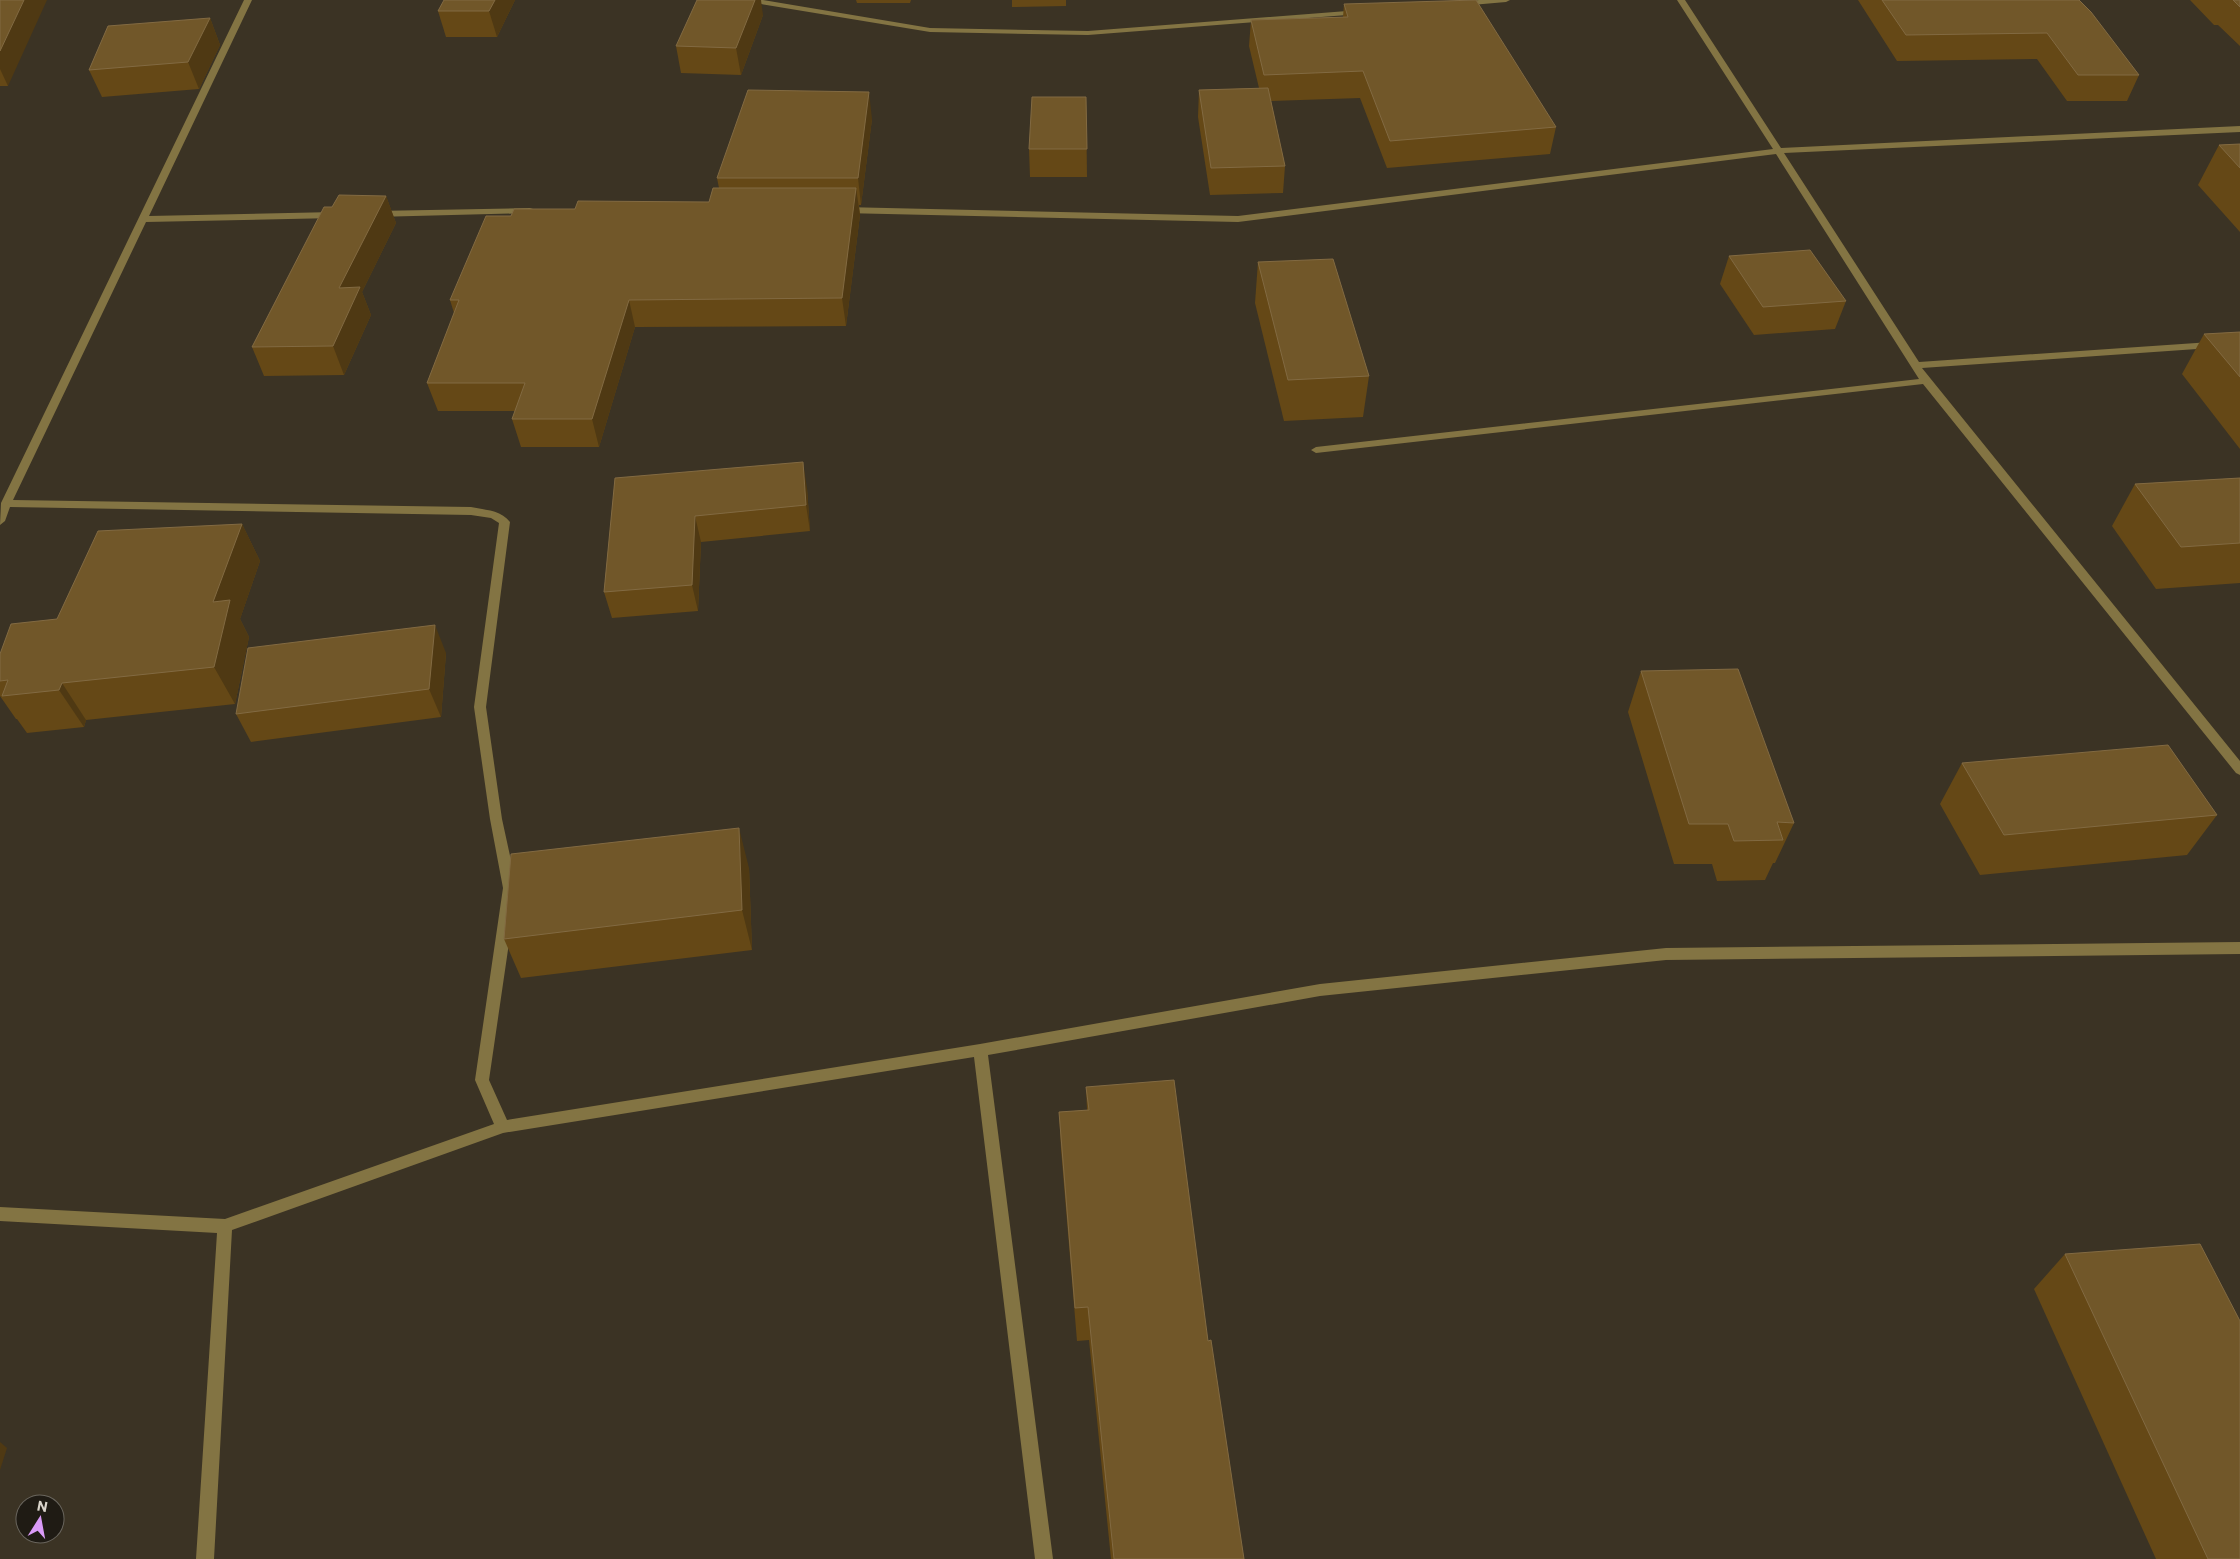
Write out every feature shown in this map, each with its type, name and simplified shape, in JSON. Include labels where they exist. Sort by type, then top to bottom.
[{"type":"street","points":[[0,521],[6,503],[248,0]]},
{"type":"street","points":[[749,0],[930,30],[1088,33],[1367,11]]},
{"type":"street","points":[[1446,5],[1506,0]]},
{"type":"street","points":[[1681,0],[1926,381],[2240,770]]},
{"type":"street","points":[[837,210],[905,210],[1238,219],[1309,212],[1778,151],[2240,129]]},
{"type":"street","points":[[367,214],[542,211]]},
{"type":"street","points":[[143,219],[347,215]]},
{"type":"street","points":[[1916,365],[2240,344]]},
{"type":"street","points":[[1316,450],[1926,381]]},
{"type":"street","points":[[6,503],[471,511],[494,515],[505,522],[480,707],[496,819],[510,888],[482,1080],[503,1127]]},
{"type":"street","points":[[0,1214],[225,1226],[503,1127],[980,1050],[1320,990],[1666,954],[2240,948]]},
{"type":"street","points":[[980,1050],[1044,1559]]},
{"type":"street","points":[[206,1559],[225,1226]]},
{"type":"building","points":[[0,0],[24,0],[0,51]]},
{"type":"building","points":[[444,0],[495,0],[489,11],[438,11]]},
{"type":"building","points":[[697,0],[755,0],[736,48],[676,46]]},
{"type":"building","points":[[1476,0],[1556,127],[1390,141],[1363,71],[1264,75],[1251,20],[1348,17],[1344,4]]},
{"type":"building","points":[[1882,0],[2079,0],[2091,12],[2139,75],[2078,75],[2047,33],[1906,35]]},
{"type":"building","points":[[2233,0],[2240,0],[2240,7]]},
{"type":"building","points":[[210,18],[188,62],[89,70],[108,26]]},
{"type":"building","points":[[1268,88],[1285,166],[1211,168],[1199,90]]},
{"type":"building","points":[[748,90],[869,92],[858,178],[717,178]]},
{"type":"building","points":[[1032,97],[1086,97],[1087,149],[1029,149]]},
{"type":"building","points":[[2240,144],[2240,168],[2219,145]]},
{"type":"building","points":[[713,188],[856,188],[842,298],[629,300],[592,419],[512,419],[525,383],[427,383],[459,300],[450,300],[486,216],[511,216],[514,209],[575,209],[578,201],[709,202]]},
{"type":"building","points":[[339,195],[386,196],[339,288],[360,287],[333,346],[252,347],[324,207],[332,207]]},
{"type":"building","points":[[1810,250],[1846,301],[1763,307],[1729,256]]},
{"type":"building","points":[[1333,259],[1369,376],[1288,380],[1258,262]]},
{"type":"building","points":[[2240,332],[2240,377],[2204,334]]},
{"type":"building","points":[[803,462],[806,505],[695,516],[692,585],[604,592],[615,478]]},
{"type":"building","points":[[2240,478],[2240,543],[2181,547],[2135,484]]},
{"type":"building","points":[[242,524],[213,602],[230,600],[214,667],[62,683],[59,690],[2,696],[8,680],[0,681],[0,654],[11,624],[57,619],[98,531]]},
{"type":"building","points":[[435,625],[429,689],[236,714],[248,648]]},
{"type":"building","points":[[1738,669],[1794,823],[1777,822],[1783,840],[1734,841],[1728,824],[1689,824],[1641,671]]},
{"type":"building","points":[[2168,745],[2217,815],[2004,835],[1962,763]]},
{"type":"building","points":[[739,828],[742,910],[504,939],[511,854]]},
{"type":"building","points":[[1174,1080],[1208,1341],[1211,1340],[1244,1559],[1114,1559],[1088,1307],[1075,1308],[1059,1112],[1089,1110],[1086,1087]]},
{"type":"building","points":[[2200,1244],[2240,1321],[2240,1559],[2208,1559],[2065,1254]]}]
